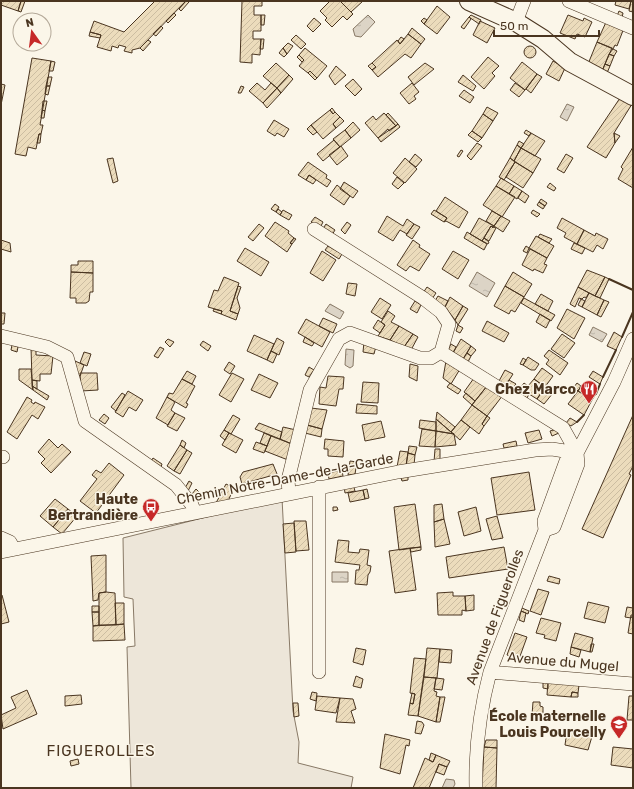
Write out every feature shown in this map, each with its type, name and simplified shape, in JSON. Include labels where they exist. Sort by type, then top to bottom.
[{"type":"street","points":[[469,1],[516,22],[543,39],[570,62],[633,96]]},
{"type":"street","points":[[516,22],[524,1]]},
{"type":"street","points":[[569,1],[633,28]]},
{"type":"street","points":[[289,493],[288,480],[310,390],[339,339],[350,333],[420,358],[431,358],[441,352],[449,324],[440,312],[423,298],[314,229]]},
{"type":"street","points":[[1,336],[47,348],[67,358],[85,421],[176,485],[192,504],[195,513]]},
{"type":"street","points":[[577,452],[614,382],[633,339]]},
{"type":"street","points":[[441,352],[563,428],[577,452]]},
{"type":"street","name":"Chemin Notre-Dame-de-la-Garde","points":[[1,552],[14,548],[319,487],[520,452],[552,449],[577,452]]},
{"type":"street","name":"Avenue de Figuerolles","points":[[476,788],[475,760],[483,697],[490,672],[545,530],[554,527],[578,464],[577,452]]},
{"type":"street","points":[[319,487],[319,672]]},
{"type":"street","points":[[1,538],[10,542],[14,548]]},
{"type":"street","name":"Avenue du Mugel","points":[[490,672],[633,684]]},
{"type":"shaded area","points":[[282,498],[293,711],[299,742],[298,763],[353,777],[351,788],[131,788],[127,647],[135,646],[133,599],[124,597],[123,538]]},
{"type":"water","points":[[368,15],[375,22],[361,37],[355,36],[353,29]]},
{"type":"water","points":[[567,104],[574,107],[567,121],[560,117]]},
{"type":"water","points":[[477,272],[495,283],[487,297],[469,286]]},
{"type":"water","points":[[330,304],[344,312],[340,319],[325,311]]},
{"type":"water","points":[[593,327],[607,334],[602,342],[589,335]]},
{"type":"water","points":[[346,349],[354,350],[353,366],[350,368],[345,365]]},
{"type":"water","points":[[332,572],[348,572],[348,582],[332,582]]},
{"type":"water","points":[[446,779],[454,780],[455,784],[453,788],[442,788]]},
{"type":"building","points":[[1,1],[21,1],[18,11],[1,5]]},
{"type":"building","points":[[21,1],[25,1],[21,12],[18,11]]},
{"type":"building","points":[[155,1],[186,1],[140,48],[132,50],[132,53],[124,51],[126,47],[119,45],[118,48],[112,46],[111,51],[97,47],[101,35],[90,32],[94,21],[124,32]]},
{"type":"building","points":[[186,1],[189,2],[181,11],[179,9]]},
{"type":"building","points":[[242,1],[262,1],[262,6],[254,6],[254,15],[261,15],[261,31],[253,31],[253,39],[261,39],[260,55],[252,54],[252,63],[240,62]]},
{"type":"building","points":[[330,1],[340,1],[353,14],[347,20],[343,16],[332,27],[325,20],[327,18],[320,11]]},
{"type":"building","points":[[340,1],[363,1],[351,12]]},
{"type":"building","points":[[616,1],[631,1],[629,9],[615,5]]},
{"type":"building","points":[[631,1],[633,1],[633,12],[629,11]]},
{"type":"building","points":[[437,6],[450,17],[437,34],[424,24]]},
{"type":"building","points":[[619,11],[623,13],[622,18],[617,16]]},
{"type":"building","points":[[174,13],[176,15],[168,23],[166,21]]},
{"type":"building","points":[[261,15],[265,15],[264,25],[261,25]]},
{"type":"building","points":[[471,15],[481,20],[479,24],[469,17]]},
{"type":"building","points":[[568,15],[583,21],[584,18],[592,22],[585,37],[577,34],[575,39],[560,33]]},
{"type":"building","points":[[469,17],[471,19],[464,29],[461,27]]},
{"type":"building","points":[[314,18],[321,24],[313,32],[307,26]]},
{"type":"building","points":[[424,18],[427,20],[424,24],[421,21]]},
{"type":"building","points":[[607,20],[624,28],[617,46],[615,45],[613,49],[597,42]]},
{"type":"building","points":[[480,21],[495,28],[487,43],[473,35]]},
{"type":"building","points":[[161,26],[163,28],[156,36],[153,34]]},
{"type":"building","points":[[412,28],[425,39],[421,44],[408,34]]},
{"type":"building","points":[[90,32],[101,35],[100,38],[89,36]]},
{"type":"building","points":[[408,34],[421,44],[411,58],[405,54],[378,77],[372,70],[376,67],[372,63],[397,40],[400,44]]},
{"type":"building","points":[[296,35],[306,44],[301,49],[291,40]]},
{"type":"building","points":[[401,37],[404,39],[400,44],[398,41]]},
{"type":"building","points":[[261,39],[264,39],[263,49],[260,49]]},
{"type":"building","points":[[148,40],[151,42],[143,51],[140,48]]},
{"type":"building","points":[[597,42],[612,48],[602,71],[588,64]]},
{"type":"building","points":[[288,43],[293,46],[287,54],[283,48]]},
{"type":"building","points":[[528,46],[532,46],[536,52],[532,58],[528,58],[524,54],[524,50]]},
{"type":"building","points":[[283,48],[287,54],[284,57],[279,53]]},
{"type":"building","points":[[305,48],[327,66],[317,78],[310,71],[308,73],[299,66],[304,60],[299,55]]},
{"type":"building","points":[[613,49],[617,51],[614,56],[609,54]]},
{"type":"building","points":[[609,54],[614,56],[610,66],[605,64]]},
{"type":"building","points":[[299,55],[304,60],[302,62],[297,57]]},
{"type":"building","points":[[488,57],[499,66],[492,73],[495,76],[484,89],[471,77]]},
{"type":"building","points":[[32,58],[51,61],[40,125],[43,125],[41,134],[39,134],[36,149],[28,147],[26,156],[15,154]]},
{"type":"building","points":[[51,61],[55,62],[53,71],[49,71]]},
{"type":"building","points":[[553,61],[565,68],[559,81],[546,74]]},
{"type":"building","points":[[522,62],[537,74],[525,90],[510,78]]},
{"type":"building","points":[[276,63],[289,75],[277,88],[263,76]]},
{"type":"building","points":[[372,63],[376,67],[372,70],[368,66]]},
{"type":"building","points":[[425,63],[434,69],[414,85],[408,77]]},
{"type":"building","points":[[605,64],[610,66],[607,73],[602,71]]},
{"type":"building","points":[[336,66],[346,75],[335,85],[329,76]]},
{"type":"building","points":[[310,71],[317,78],[315,80],[308,73]]},
{"type":"building","points":[[537,74],[542,77],[531,93],[526,89]]},
{"type":"building","points":[[289,75],[293,79],[281,93],[277,88]]},
{"type":"building","points":[[463,75],[476,86],[473,91],[458,82]]},
{"type":"building","points":[[48,77],[52,77],[50,86],[46,86]]},
{"type":"building","points":[[353,79],[362,89],[355,96],[345,86]]},
{"type":"building","points":[[257,83],[265,90],[271,83],[277,88],[263,103],[249,91]]},
{"type":"building","points":[[412,83],[419,92],[414,96],[416,99],[409,104],[400,93]]},
{"type":"building","points":[[515,83],[525,90],[519,97],[510,90]]},
{"type":"building","points":[[1,84],[5,85],[1,105]]},
{"type":"building","points":[[46,86],[50,86],[48,95],[45,94]]},
{"type":"building","points":[[241,86],[244,87],[241,93],[238,93]]},
{"type":"building","points":[[277,88],[281,93],[267,108],[263,103]]},
{"type":"building","points":[[464,90],[474,97],[470,103],[459,96]]},
{"type":"building","points":[[620,98],[632,104],[614,133],[615,143],[606,158],[587,147]]},
{"type":"building","points":[[43,101],[47,101],[45,111],[42,110]]},
{"type":"building","points":[[487,107],[498,113],[493,121],[483,114]]},
{"type":"building","points":[[332,108],[335,112],[333,114],[330,110]]},
{"type":"building","points":[[42,110],[45,111],[44,118],[41,118]]},
{"type":"building","points":[[330,110],[333,114],[335,112],[340,117],[333,124],[336,128],[323,139],[311,125]]},
{"type":"building","points":[[384,113],[396,126],[389,131],[388,129],[378,138],[365,123],[373,116],[376,120]]},
{"type":"building","points":[[388,113],[398,124],[396,126],[386,115]]},
{"type":"building","points":[[483,114],[493,121],[482,138],[472,131]]},
{"type":"building","points":[[340,117],[344,121],[336,128],[333,124]]},
{"type":"building","points":[[274,120],[289,129],[284,137],[277,133],[275,136],[267,131]]},
{"type":"building","points":[[353,122],[360,130],[351,138],[345,130]]},
{"type":"building","points":[[398,124],[400,127],[381,142],[378,138]]},
{"type":"building","points":[[311,125],[317,132],[313,135],[307,129]]},
{"type":"building","points":[[345,130],[351,138],[340,147],[333,139]]},
{"type":"building","points":[[526,130],[531,133],[529,136],[524,133]]},
{"type":"building","points":[[472,131],[482,138],[478,142],[468,135]]},
{"type":"building","points":[[531,133],[545,141],[535,156],[521,148]]},
{"type":"building","points":[[614,133],[620,136],[615,143]]},
{"type":"building","points":[[39,134],[41,134],[40,143],[37,143]]},
{"type":"building","points":[[334,140],[340,147],[323,161],[317,154]]},
{"type":"building","points":[[519,141],[524,144],[521,148],[517,145]]},
{"type":"building","points":[[477,143],[482,146],[471,160],[467,156]]},
{"type":"building","points":[[517,145],[521,148],[514,161],[510,158]]},
{"type":"building","points":[[341,146],[348,156],[337,165],[329,155]]},
{"type":"building","points":[[633,147],[633,188],[618,179],[623,169],[621,167]]},
{"type":"building","points":[[521,148],[541,159],[533,173],[514,161]]},
{"type":"building","points":[[461,150],[463,151],[459,157],[457,156]]},
{"type":"building","points":[[415,154],[422,160],[416,167],[409,162]]},
{"type":"building","points":[[566,154],[573,158],[564,173],[557,169]]},
{"type":"building","points":[[113,158],[118,181],[113,183],[107,159]]},
{"type":"building","points":[[405,158],[417,169],[405,183],[393,173]]},
{"type":"building","points":[[510,158],[515,162],[504,180],[499,177]]},
{"type":"building","points":[[308,162],[327,175],[326,178],[331,181],[327,187],[309,175],[306,180],[298,175]]},
{"type":"building","points":[[515,162],[533,173],[523,188],[506,177]]},
{"type":"building","points":[[309,175],[316,180],[313,184],[306,180]]},
{"type":"building","points":[[397,177],[404,183],[398,189],[392,184]]},
{"type":"building","points":[[501,178],[514,186],[509,194],[496,186]]},
{"type":"building","points":[[344,182],[358,191],[353,198],[340,189]]},
{"type":"building","points":[[550,183],[556,188],[554,191],[547,187]]},
{"type":"building","points":[[337,185],[350,196],[344,205],[330,195]]},
{"type":"building","points":[[496,186],[515,197],[502,217],[483,205]]},
{"type":"building","points":[[514,186],[522,191],[517,199],[509,194]]},
{"type":"building","points":[[522,191],[529,196],[525,203],[518,198]]},
{"type":"building","points":[[445,197],[468,212],[459,228],[446,221],[444,222],[447,218],[436,211]]},
{"type":"building","points":[[541,199],[547,203],[545,206],[539,202]]},
{"type":"building","points":[[539,202],[545,206],[543,209],[537,205]]},
{"type":"building","points":[[275,204],[279,207],[276,212],[271,209]]},
{"type":"building","points":[[278,209],[282,212],[280,215],[276,212]]},
{"type":"building","points":[[283,210],[292,215],[289,220],[280,215]]},
{"type":"building","points":[[434,210],[447,218],[444,222],[431,214]]},
{"type":"building","points":[[533,210],[540,214],[537,217],[531,213]]},
{"type":"building","points":[[492,211],[501,216],[494,226],[486,221]]},
{"type":"building","points":[[387,216],[403,226],[407,219],[414,224],[407,234],[400,230],[393,241],[378,232]]},
{"type":"building","points":[[501,216],[510,221],[503,232],[494,226]]},
{"type":"building","points":[[315,217],[323,222],[320,228],[311,222]]},
{"type":"building","points":[[479,218],[494,226],[493,228],[491,226],[482,241],[470,234]]},
{"type":"building","points":[[562,218],[584,230],[577,244],[564,237],[566,233],[557,228]]},
{"type":"building","points":[[275,222],[289,231],[288,233],[294,238],[290,243],[292,244],[287,252],[265,236]]},
{"type":"building","points":[[347,222],[351,225],[345,234],[341,230]]},
{"type":"building","points":[[259,224],[264,228],[253,241],[248,237]]},
{"type":"building","points":[[326,224],[335,230],[332,235],[322,230]]},
{"type":"building","points":[[414,224],[420,227],[412,239],[406,235]]},
{"type":"building","points":[[491,226],[496,228],[489,241],[484,238]]},
{"type":"building","points":[[584,230],[595,236],[596,233],[608,239],[603,249],[597,245],[593,252],[577,244]]},
{"type":"building","points":[[467,232],[487,244],[484,250],[464,238]]},
{"type":"building","points":[[540,234],[552,239],[549,243],[538,237]]},
{"type":"building","points":[[536,236],[554,246],[547,258],[529,248]]},
{"type":"building","points":[[294,238],[296,239],[292,244],[290,243]]},
{"type":"building","points":[[484,238],[489,242],[488,244],[482,241]]},
{"type":"building","points":[[1,240],[10,243],[11,252],[1,249]]},
{"type":"building","points":[[413,240],[420,245],[419,247],[430,254],[419,271],[410,266],[406,271],[397,265]]},
{"type":"building","points":[[574,243],[585,248],[582,254],[571,249]]},
{"type":"building","points":[[328,246],[342,254],[339,259],[325,250]]},
{"type":"building","points":[[526,246],[529,248],[527,253],[523,251]]},
{"type":"building","points":[[245,248],[269,262],[261,276],[237,261]]},
{"type":"building","points":[[530,249],[547,258],[544,264],[547,265],[543,273],[534,269],[533,271],[522,265]]},
{"type":"building","points":[[322,251],[336,260],[323,281],[310,273]]},
{"type":"building","points":[[453,251],[469,260],[458,279],[442,269]]},
{"type":"building","points":[[78,261],[93,261],[93,273],[71,272],[71,265],[78,265]]},
{"type":"building","points":[[587,270],[605,277],[595,296],[578,287]]},
{"type":"building","points":[[71,272],[93,273],[93,292],[90,292],[89,301],[86,303],[76,303],[76,298],[70,298]]},
{"type":"building","points":[[513,272],[532,284],[524,297],[505,286]]},
{"type":"building","points":[[224,277],[239,283],[230,311],[238,314],[236,320],[221,314],[222,311],[208,307],[214,290],[218,291]]},
{"type":"building","points":[[605,277],[609,279],[600,298],[595,296]]},
{"type":"building","points":[[348,283],[357,284],[355,296],[346,294]]},
{"type":"building","points":[[238,286],[241,287],[237,298],[240,308],[238,314],[230,311]]},
{"type":"building","points":[[505,286],[524,297],[515,312],[511,310],[509,314],[494,306]]},
{"type":"building","points":[[427,287],[436,293],[432,299],[423,293]]},
{"type":"building","points":[[578,287],[589,293],[586,298],[579,298],[575,307],[570,304]]},
{"type":"building","points":[[589,293],[604,300],[597,315],[582,307]]},
{"type":"building","points":[[541,294],[553,301],[548,311],[535,304]]},
{"type":"building","points":[[438,296],[448,301],[445,307],[435,301]]},
{"type":"building","points":[[450,297],[463,306],[455,320],[445,307]]},
{"type":"building","points":[[380,298],[391,305],[382,319],[371,312]]},
{"type":"building","points":[[524,298],[555,315],[551,321],[521,303]]},
{"type":"building","points":[[581,299],[585,301],[582,307],[578,305]]},
{"type":"building","points":[[604,300],[609,302],[601,317],[597,315]]},
{"type":"building","points":[[415,301],[421,305],[417,313],[410,309]]},
{"type":"building","points":[[463,306],[468,309],[458,325],[455,320]]},
{"type":"building","points":[[214,309],[222,311],[221,314],[213,311]]},
{"type":"building","points":[[567,309],[585,318],[574,339],[557,328]]},
{"type":"building","points":[[388,311],[395,316],[391,322],[399,326],[390,340],[378,336],[385,325],[381,322]]},
{"type":"building","points":[[1,313],[5,313],[4,324],[1,324]]},
{"type":"building","points":[[540,314],[550,320],[546,328],[536,322]]},
{"type":"building","points":[[323,318],[337,324],[333,333],[319,326]]},
{"type":"building","points":[[306,319],[330,332],[322,347],[298,333]]},
{"type":"building","points":[[378,320],[385,325],[380,333],[373,328]]},
{"type":"building","points":[[487,321],[509,333],[504,342],[482,331]]},
{"type":"building","points":[[458,325],[463,328],[460,333],[456,331]]},
{"type":"building","points":[[399,326],[413,334],[404,347],[390,340]]},
{"type":"building","points":[[614,332],[622,337],[616,350],[607,346]]},
{"type":"building","points":[[413,334],[418,337],[411,350],[404,347]]},
{"type":"building","points":[[562,334],[575,343],[564,358],[551,349]]},
{"type":"building","points":[[254,335],[274,344],[267,360],[247,351]]},
{"type":"building","points":[[305,337],[314,343],[312,346],[303,342]]},
{"type":"building","points":[[277,338],[284,342],[279,355],[271,351]]},
{"type":"building","points":[[168,339],[174,342],[170,347],[165,342]]},
{"type":"building","points":[[461,339],[471,346],[463,359],[453,353]]},
{"type":"building","points":[[203,341],[211,346],[208,351],[200,345]]},
{"type":"building","points":[[364,342],[376,346],[374,354],[363,352]]},
{"type":"building","points":[[451,344],[456,347],[453,353],[448,350]]},
{"type":"building","points":[[12,345],[18,347],[17,352],[11,350]]},
{"type":"building","points":[[471,346],[476,350],[471,356],[467,353]]},
{"type":"building","points":[[31,347],[36,349],[36,355],[53,356],[51,374],[40,374],[40,381],[32,380]]},
{"type":"building","points":[[160,347],[164,349],[158,358],[154,356]]},
{"type":"building","points":[[549,350],[568,363],[560,375],[546,364],[549,360],[544,356]]},
{"type":"building","points":[[271,351],[277,354],[273,363],[267,360]]},
{"type":"building","points":[[84,352],[91,354],[87,366],[80,363]]},
{"type":"building","points":[[467,353],[471,356],[468,362],[463,359]]},
{"type":"building","points":[[528,357],[539,364],[535,370],[531,370],[523,365]]},
{"type":"building","points":[[523,358],[526,360],[523,365],[520,364]]},
{"type":"building","points":[[75,361],[84,365],[80,376],[77,375]]},
{"type":"building","points":[[446,361],[460,369],[451,384],[443,378]]},
{"type":"building","points":[[229,362],[235,366],[230,374],[224,370]]},
{"type":"building","points":[[410,364],[418,366],[417,381],[409,377]]},
{"type":"building","points":[[309,367],[314,370],[309,377],[305,375]]},
{"type":"building","points":[[542,368],[553,376],[545,387],[534,379]]},
{"type":"building","points":[[19,369],[31,369],[33,390],[19,380]]},
{"type":"building","points":[[505,370],[513,374],[506,385],[499,381]]},
{"type":"building","points":[[187,371],[196,376],[192,384],[182,379]]},
{"type":"building","points":[[593,371],[603,377],[600,384],[589,377]]},
{"type":"building","points":[[80,373],[97,373],[98,390],[81,391]]},
{"type":"building","points":[[232,373],[244,379],[231,402],[219,395]]},
{"type":"building","points":[[259,374],[278,383],[270,398],[251,390]]},
{"type":"building","points":[[328,376],[344,377],[343,389],[339,389],[336,406],[319,404],[320,387],[326,388]]},
{"type":"building","points":[[474,378],[487,386],[475,401],[464,392]]},
{"type":"building","points":[[182,379],[195,386],[186,403],[188,404],[186,408],[167,397],[169,393],[173,394]]},
{"type":"building","points":[[534,379],[545,387],[537,399],[529,394],[527,398],[517,392],[524,383],[528,386]]},
{"type":"building","points":[[32,380],[37,381],[37,389],[32,386]]},
{"type":"building","points":[[509,380],[516,384],[512,389],[506,385]]},
{"type":"building","points":[[363,382],[379,383],[378,403],[361,402]]},
{"type":"building","points":[[450,383],[461,390],[458,394],[447,387]]},
{"type":"building","points":[[577,383],[581,386],[578,391],[574,387]]},
{"type":"building","points":[[32,386],[49,396],[47,400],[33,390]]},
{"type":"building","points":[[487,386],[503,395],[487,416],[472,405]]},
{"type":"building","points":[[581,386],[596,394],[592,400],[578,391]]},
{"type":"building","points":[[545,387],[553,393],[544,404],[537,399]]},
{"type":"building","points":[[128,391],[143,400],[136,411],[129,407],[123,417],[115,412]]},
{"type":"building","points":[[578,391],[592,400],[584,415],[568,404]]},
{"type":"building","points":[[122,393],[125,395],[116,411],[111,407]]},
{"type":"building","points":[[466,393],[475,401],[472,405],[463,397]]},
{"type":"building","points":[[27,397],[32,400],[31,402],[34,404],[35,402],[45,407],[38,419],[32,415],[17,439],[7,432]]},
{"type":"building","points":[[167,397],[175,402],[171,410],[175,413],[168,425],[156,418]]},
{"type":"building","points":[[357,404],[377,406],[377,414],[356,413]]},
{"type":"building","points":[[472,405],[487,416],[482,424],[484,426],[479,434],[461,420]]},
{"type":"building","points":[[311,408],[327,410],[322,429],[307,425]]},
{"type":"building","points":[[437,412],[455,427],[451,432],[436,419]]},
{"type":"building","points":[[175,413],[185,418],[177,431],[167,426]]},
{"type":"building","points":[[104,414],[109,418],[105,424],[99,420]]},
{"type":"building","points":[[233,415],[240,419],[231,434],[224,430]]},
{"type":"building","points":[[633,415],[633,466],[629,474],[631,475],[603,538],[582,529]]},
{"type":"building","points":[[487,416],[490,418],[484,426],[482,424]]},
{"type":"building","points":[[570,418],[577,422],[571,426],[566,423]]},
{"type":"building","points":[[436,419],[451,432],[454,434],[436,431]]},
{"type":"building","points":[[420,420],[436,422],[436,431],[419,428]]},
{"type":"building","points":[[461,420],[470,427],[460,440],[451,432]]},
{"type":"building","points":[[381,421],[385,437],[365,441],[362,425]]},
{"type":"building","points":[[259,423],[282,432],[280,439],[255,429]]},
{"type":"building","points":[[307,425],[322,429],[321,437],[305,433]]},
{"type":"building","points":[[283,427],[296,430],[292,444],[280,439]]},
{"type":"building","points":[[422,429],[436,431],[435,447],[419,446]]},
{"type":"building","points":[[557,429],[559,433],[552,436],[550,431]]},
{"type":"building","points":[[224,430],[229,433],[225,440],[220,436]]},
{"type":"building","points":[[539,430],[542,439],[528,443],[525,433]]},
{"type":"building","points":[[436,431],[454,434],[456,445],[435,447]]},
{"type":"building","points":[[229,433],[243,440],[236,453],[222,445]]},
{"type":"building","points":[[264,433],[271,436],[267,446],[260,443]]},
{"type":"building","points":[[271,436],[292,444],[288,460],[265,451]]},
{"type":"building","points":[[49,439],[58,448],[62,444],[71,452],[51,473],[41,463],[45,459],[38,452]]},
{"type":"building","points":[[325,439],[344,441],[343,457],[328,456],[328,449],[324,449]]},
{"type":"building","points":[[182,440],[186,443],[184,448],[180,445]]},
{"type":"building","points":[[516,441],[517,446],[504,448],[503,444]]},
{"type":"building","points":[[256,442],[267,446],[264,453],[253,449]]},
{"type":"building","points":[[180,445],[187,450],[174,471],[167,466]]},
{"type":"building","points":[[409,446],[417,447],[415,455],[408,453]]},
{"type":"building","points":[[435,449],[440,449],[440,460],[434,462]]},
{"type":"building","points":[[187,450],[192,453],[180,474],[174,471]]},
{"type":"building","points":[[400,451],[408,452],[406,466],[397,467]]},
{"type":"building","points":[[408,453],[415,455],[414,465],[406,466]]},
{"type":"building","points":[[153,458],[162,464],[161,467],[151,461]]},
{"type":"building","points":[[350,461],[357,462],[355,474],[348,475]]},
{"type":"building","points":[[109,463],[124,475],[96,513],[80,501],[97,479],[92,475],[96,470],[101,473]]},
{"type":"building","points":[[273,464],[277,474],[242,484],[240,477],[243,472]]},
{"type":"building","points":[[342,470],[343,476],[329,479],[328,473]]},
{"type":"building","points":[[529,472],[535,510],[497,515],[491,478]]},
{"type":"building","points":[[408,476],[408,480],[402,481],[401,478]]},
{"type":"building","points":[[189,481],[192,483],[188,491],[185,488]]},
{"type":"building","points":[[226,484],[234,488],[228,501],[216,503]]},
{"type":"building","points":[[353,484],[355,491],[345,493],[344,486]]},
{"type":"building","points":[[196,489],[202,495],[199,498],[192,494]]},
{"type":"building","points":[[367,489],[369,498],[365,499],[363,490]]},
{"type":"building","points":[[363,490],[365,499],[350,502],[348,493]]},
{"type":"building","points":[[55,499],[68,509],[53,527],[40,516]]},
{"type":"building","points":[[415,504],[421,547],[399,550],[394,507]]},
{"type":"building","points":[[442,504],[444,519],[434,522],[434,505]]},
{"type":"building","points":[[333,507],[337,507],[338,510],[333,511]]},
{"type":"building","points":[[476,507],[481,531],[464,536],[458,512]]},
{"type":"building","points":[[68,509],[77,516],[62,534],[53,527]]},
{"type":"building","points":[[497,516],[503,538],[492,540],[486,519]]},
{"type":"building","points":[[444,519],[450,544],[435,547],[434,522]]},
{"type":"building","points":[[294,521],[306,521],[309,550],[296,551]]},
{"type":"building","points":[[294,523],[296,552],[285,553],[283,524]]},
{"type":"building","points":[[338,540],[349,541],[348,552],[359,553],[360,549],[369,550],[367,565],[371,566],[367,585],[355,584],[356,570],[359,570],[360,565],[335,562]]},
{"type":"building","points":[[421,547],[421,550],[411,552],[410,548]]},
{"type":"building","points":[[504,547],[508,569],[449,578],[446,557]]},
{"type":"building","points":[[410,548],[416,590],[395,593],[389,551]]},
{"type":"building","points":[[106,555],[106,592],[99,593],[98,600],[93,601],[91,556]]},
{"type":"building","points":[[549,576],[560,579],[559,584],[547,581]]},
{"type":"building","points":[[538,589],[549,592],[541,615],[530,611]]},
{"type":"building","points":[[453,592],[453,596],[465,596],[466,611],[462,610],[462,615],[438,615],[437,593]]},
{"type":"building","points":[[99,593],[115,593],[116,625],[99,625]]},
{"type":"building","points":[[2,595],[9,622],[1,624],[1,596]]},
{"type":"building","points":[[474,595],[474,610],[466,611],[465,596]]},
{"type":"building","points":[[588,602],[609,607],[605,623],[584,618]]},
{"type":"building","points":[[115,603],[124,603],[124,624],[116,625]]},
{"type":"building","points":[[92,606],[99,606],[99,612],[92,612]]},
{"type":"building","points":[[627,607],[633,608],[633,615],[631,618],[625,617]]},
{"type":"building","points":[[522,608],[529,611],[528,614],[521,611]]},
{"type":"building","points":[[521,611],[526,613],[524,622],[519,620]]},
{"type":"building","points":[[92,612],[99,612],[99,625],[93,626]]},
{"type":"building","points":[[631,615],[633,615],[633,634],[628,633]]},
{"type":"building","points":[[541,618],[561,623],[556,641],[544,638],[545,635],[536,633]]},
{"type":"building","points":[[124,624],[125,640],[93,641],[93,626]]},
{"type":"building","points":[[515,633],[527,637],[519,659],[507,655]]},
{"type":"building","points":[[575,633],[593,638],[590,652],[571,647]]},
{"type":"building","points":[[591,644],[594,644],[592,652],[590,652]]},
{"type":"building","points":[[571,647],[581,650],[579,657],[570,654]]},
{"type":"building","points":[[356,648],[366,650],[363,665],[353,662]]},
{"type":"building","points":[[427,648],[440,649],[437,678],[424,677]]},
{"type":"building","points":[[440,649],[452,650],[451,663],[439,662]]},
{"type":"building","points":[[414,658],[426,659],[418,716],[408,715],[410,703],[413,704],[415,694],[410,693]]},
{"type":"building","points":[[356,676],[363,679],[361,688],[353,686]]},
{"type":"building","points":[[424,677],[436,678],[434,691],[437,692],[436,696],[440,697],[436,722],[418,716]]},
{"type":"building","points":[[436,678],[444,679],[442,690],[434,689]]},
{"type":"building","points":[[543,681],[548,682],[548,689],[543,688]]},
{"type":"building","points":[[548,682],[579,685],[578,693],[572,692],[571,697],[547,695]]},
{"type":"building","points":[[27,690],[37,714],[3,729],[1,715],[16,708],[11,697]]},
{"type":"building","points":[[312,692],[317,693],[316,701],[310,699]]},
{"type":"building","points":[[572,692],[578,693],[578,697],[571,697]]},
{"type":"building","points":[[412,693],[415,694],[413,704],[410,703]]},
{"type":"building","points":[[81,695],[82,704],[65,706],[65,696]]},
{"type":"building","points":[[317,696],[340,698],[336,713],[315,710]]},
{"type":"building","points":[[629,696],[633,696],[633,720],[627,720]]},
{"type":"building","points":[[440,697],[445,697],[440,722],[436,722]]},
{"type":"building","points":[[340,698],[353,699],[356,709],[351,711],[355,723],[336,722]]},
{"type":"building","points":[[533,702],[540,702],[540,706],[543,707],[543,716],[532,715]]},
{"type":"building","points":[[293,703],[298,703],[299,716],[294,717]]},
{"type":"building","points":[[417,721],[422,722],[424,725],[421,734],[415,733]]},
{"type":"building","points":[[567,731],[593,733],[588,750],[565,745]]},
{"type":"building","points":[[385,734],[410,740],[409,746],[406,745],[400,774],[380,768]]},
{"type":"building","points":[[486,740],[497,740],[497,748],[484,747]]},
{"type":"building","points":[[484,747],[497,748],[496,788],[482,788]]},
{"type":"building","points":[[613,747],[633,749],[633,768],[611,765]]},
{"type":"building","points":[[431,753],[436,755],[433,762],[429,760]]},
{"type":"building","points":[[436,755],[450,761],[447,767],[439,764],[429,788],[413,788],[425,758],[433,762]]},
{"type":"building","points":[[78,759],[79,764],[71,766],[70,761]]},
{"type":"building","points":[[439,764],[447,767],[444,775],[436,772]]},
{"type":"wall","points":[[609,279],[633,290]]},
{"type":"wall","points":[[622,337],[633,312]]},
{"type":"wall","points":[[603,377],[616,350]]},
{"type":"wall","points":[[596,394],[600,384]]},
{"type":"wall","points":[[577,422],[584,415]]},
{"type":"place","name":"Chez Marco","points":[[589,404]]},
{"type":"place","name":"Haute Bertrandière","points":[[151,522]]},
{"type":"place","name":"École maternelle Louis Pourcelly","points":[[619,739]]},
{"type":"district","name":"FIGUEROLLES","points":[[101,751]]}]
